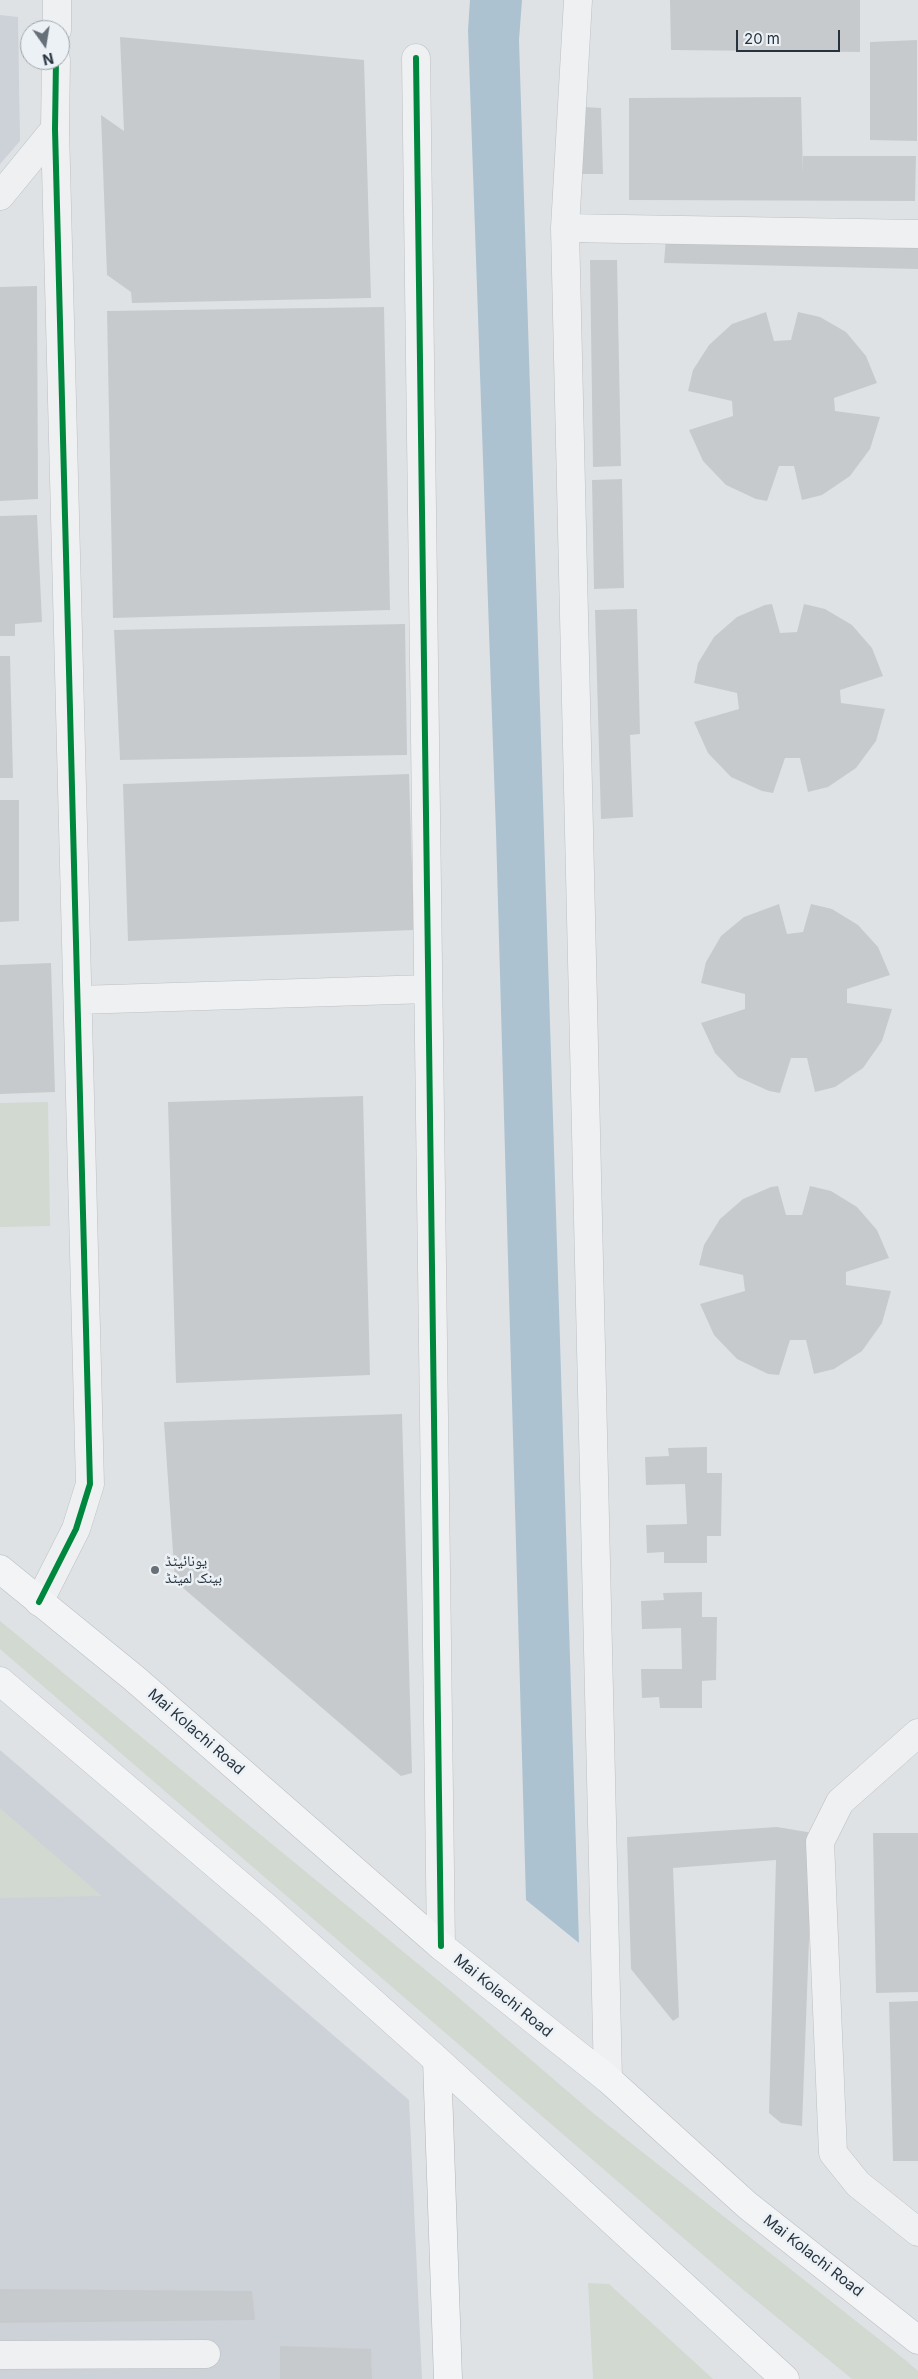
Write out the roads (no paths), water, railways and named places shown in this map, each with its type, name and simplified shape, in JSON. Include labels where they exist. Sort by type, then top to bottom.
[{"type":"main road","name":"Mai Kolachi Road","points":[[0,1569],[134,1679],[441,1946],[608,2079],[747,2205],[918,2340]]},
{"type":"main road","points":[[0,1681],[267,1908],[437,2060],[785,2379]]},
{"type":"main road","points":[[437,2060],[448,2379]]},
{"type":"street","points":[[57,0],[57,20]]},
{"type":"street","points":[[578,0],[565,228],[608,2079]]},
{"type":"street","points":[[416,58],[441,1946]]},
{"type":"street","points":[[39,1602],[76,1529],[90,1484],[55,129],[56,70]]},
{"type":"street","points":[[0,196],[55,129]]},
{"type":"street","points":[[565,228],[918,234]]},
{"type":"street","points":[[78,1000],[428,989]]},
{"type":"street","points":[[918,1733],[840,1802],[820,1842],[833,2153],[858,2184],[918,2232]]},
{"type":"street","points":[[0,2355],[206,2354]]},
{"type":"water","points":[[470,0],[522,0],[519,40],[579,1943],[526,1900],[496,832],[468,30]]},
{"type":"place","name":"یونائیٹڈ بینک لمیٹڈ","points":[[155,1570]]}]
